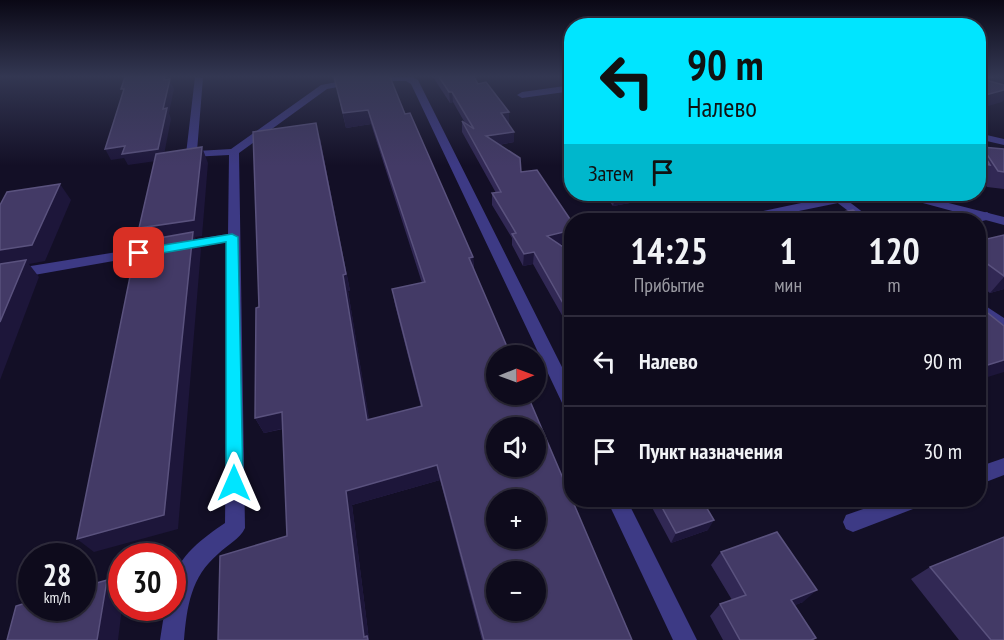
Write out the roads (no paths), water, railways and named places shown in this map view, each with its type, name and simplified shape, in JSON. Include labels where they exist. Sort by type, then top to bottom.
[{"type":"street","points":[[196,107],[191,154],[234,152],[296,107]]},
{"type":"street","points":[[427,107],[564,389]]},
{"type":"street","points":[[986,138],[1004,142]]},
{"type":"street","points":[[172,640],[177,596],[189,568],[216,540],[235,528],[232,237],[234,152]]},
{"type":"street","points":[[767,213],[816,201]]},
{"type":"street","points":[[842,201],[858,213]]},
{"type":"street","points":[[929,201],[975,213]]},
{"type":"street","points":[[987,216],[1004,221]]},
{"type":"street","points":[[0,276],[232,237]]},
{"type":"street","points":[[986,312],[1004,326]]},
{"type":"street","points":[[986,473],[1004,466]]},
{"type":"street","points":[[620,507],[685,640]]},
{"type":"street","points":[[854,522],[895,507]]}]
